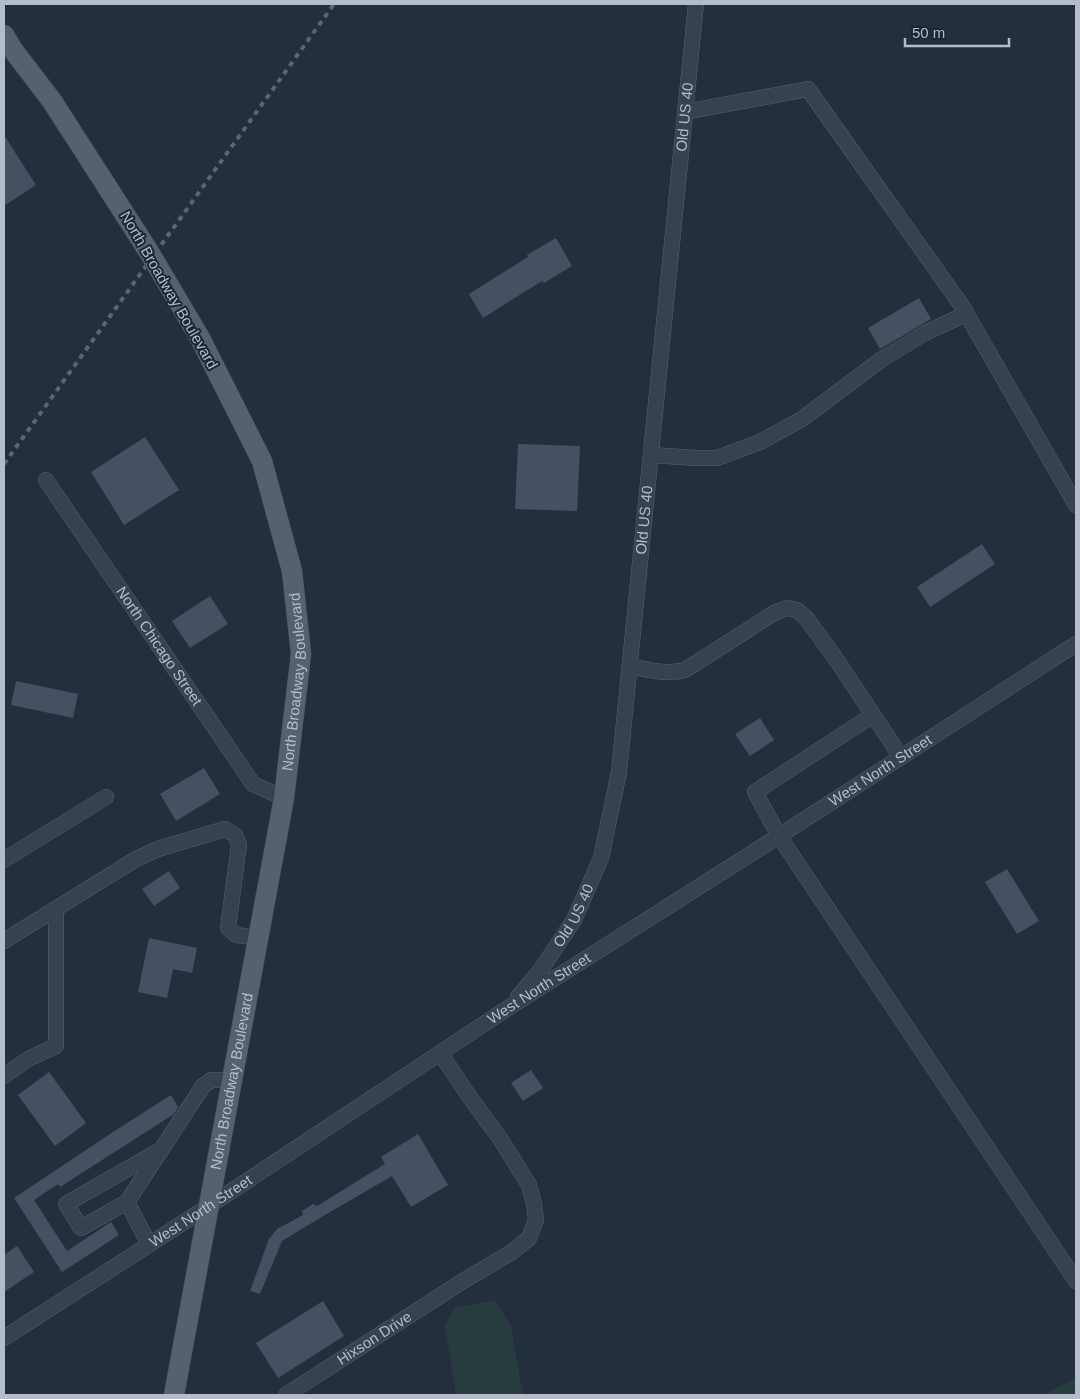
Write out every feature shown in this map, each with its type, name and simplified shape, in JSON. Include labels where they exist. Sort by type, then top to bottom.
[{"type":"main road","name":"North Broadway Boulevard","points":[[4,35],[52,101],[149,252],[200,338],[262,461],[292,571],[301,654],[284,798],[174,1395]]},
{"type":"street","name":"Old US 40","points":[[508,1008],[540,970],[574,920],[601,858],[619,772],[696,4]]},
{"type":"street","points":[[685,112],[808,89],[966,314],[1076,505]]},
{"type":"street","points":[[651,455],[717,458],[760,442],[802,419],[882,359],[924,334],[966,314]]},
{"type":"street","name":"North Chicago Street","points":[[46,480],[253,784],[284,798]]},
{"type":"street","points":[[630,666],[664,672],[685,670],[774,613],[786,608],[797,610],[807,619],[838,662],[901,757]]},
{"type":"street","name":"West North Street","points":[[4,1338],[209,1206],[508,1008],[1076,644]]},
{"type":"street","points":[[873,715],[755,792],[779,836],[1076,1281]]},
{"type":"street","points":[[4,860],[106,797]]},
{"type":"street","points":[[4,941],[136,859],[158,850],[225,829],[235,835],[239,845],[228,928],[236,935],[259,938]]},
{"type":"street","points":[[4,1076],[30,1058],[56,1046],[56,909]]},
{"type":"street","name":"Hixson Drive","points":[[286,1395],[463,1281],[512,1252],[529,1238],[536,1220],[529,1185],[514,1160],[440,1053]]},
{"type":"street","points":[[160,1150],[66,1204],[81,1228],[127,1202],[203,1086],[211,1080],[232,1080]]},
{"type":"street","points":[[127,1202],[149,1244]]},
{"type":"green space","points":[[495,1300],[511,1326],[523,1395],[456,1395],[445,1325],[454,1308]]},
{"type":"green space","points":[[1076,1378],[1076,1395],[1027,1395],[1047,1393]]},
{"type":"building","points":[[4,135],[36,185],[4,206]]},
{"type":"building","points":[[556,238],[572,266],[544,283],[542,281],[483,318],[469,294]]},
{"type":"building","points":[[919,298],[931,319],[880,349],[868,328]]},
{"type":"building","points":[[145,437],[179,490],[124,525],[91,472]]},
{"type":"building","points":[[518,444],[580,446],[577,511],[515,509]]},
{"type":"building","points":[[982,544],[995,564],[930,607],[917,587]]},
{"type":"building","points":[[210,596],[228,624],[190,648],[172,621]]},
{"type":"building","points":[[16,681],[78,694],[73,718],[11,705]]},
{"type":"building","points":[[760,718],[774,740],[750,756],[735,734]]},
{"type":"building","points":[[204,768],[220,794],[176,821],[160,794]]},
{"type":"building","points":[[1007,869],[1039,921],[1017,934],[985,882]]},
{"type":"building","points":[[169,871],[180,888],[154,906],[142,889]]},
{"type":"building","points":[[149,938],[197,948],[192,973],[173,969],[167,998],[138,992]]},
{"type":"building","points":[[531,1070],[543,1088],[523,1101],[511,1083]]},
{"type":"building","points":[[49,1072],[86,1123],[55,1146],[18,1095]]},
{"type":"building","points":[[171,1095],[178,1107],[174,1114],[60,1187],[58,1184],[34,1200],[67,1251],[111,1222],[119,1235],[62,1272],[14,1198]]},
{"type":"building","points":[[418,1134],[448,1185],[411,1207],[392,1176],[282,1241],[260,1294],[250,1291],[269,1239],[277,1229],[303,1215],[302,1211],[313,1204],[317,1206],[385,1164],[381,1157]]},
{"type":"building","points":[[17,1246],[34,1272],[4,1292],[4,1255]]},
{"type":"building","points":[[323,1301],[344,1336],[278,1378],[256,1343]]},
{"type":"railway","points":[[4,464],[334,4]]}]
